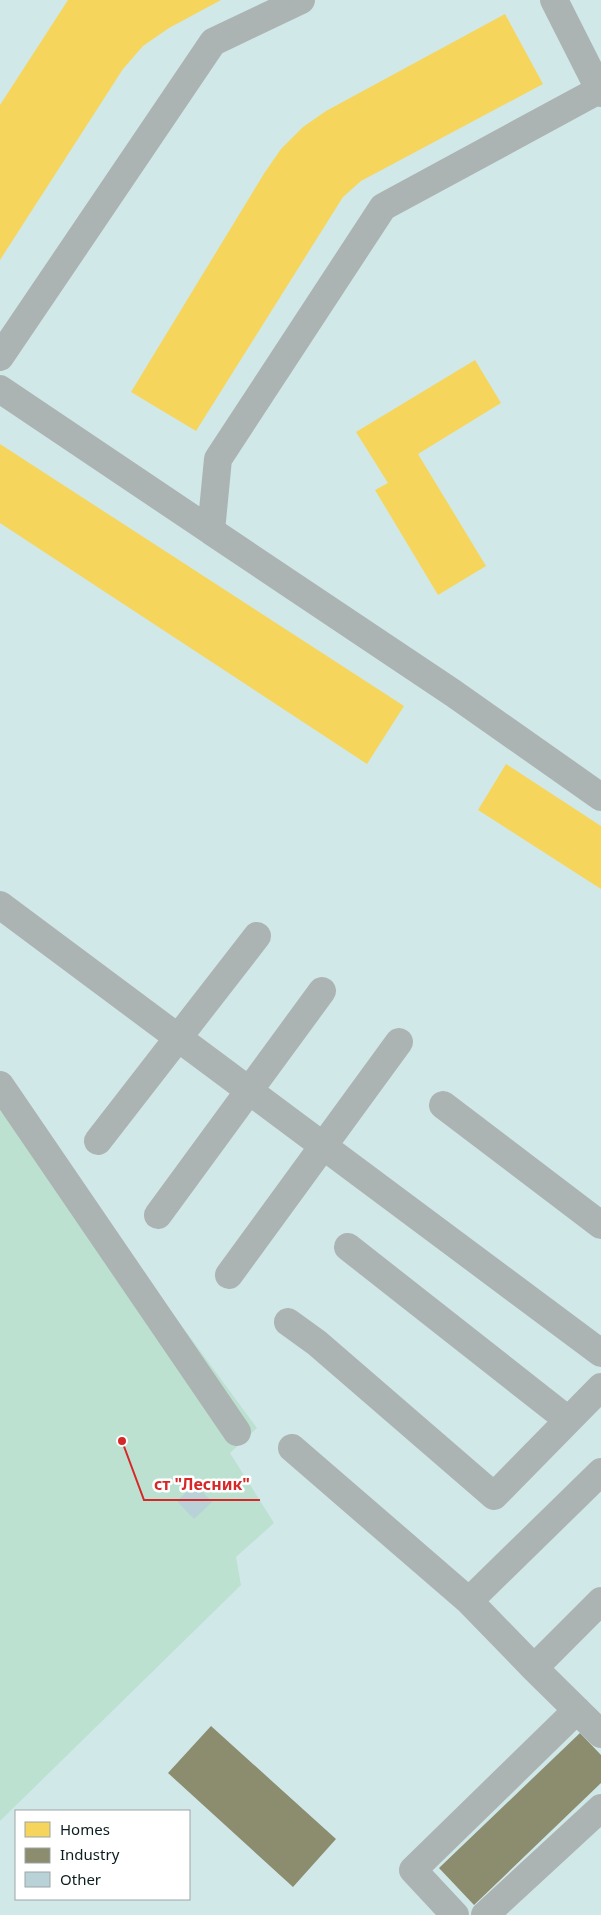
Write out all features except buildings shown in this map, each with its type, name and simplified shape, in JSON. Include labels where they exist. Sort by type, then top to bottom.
[{"type":"lane","points":[[0,357],[213,42],[301,0]]},
{"type":"lane","points":[[211,531],[218,459],[384,206],[600,92],[554,0]]},
{"type":"lane","points":[[0,389],[453,693],[601,797]]},
{"type":"lane","points":[[0,905],[601,1353]]},
{"type":"lane","points":[[98,1141],[257,936]]},
{"type":"lane","points":[[158,1215],[322,991]]},
{"type":"lane","points":[[229,1276],[399,1042]]},
{"type":"lane","points":[[0,1084],[237,1432]]},
{"type":"lane","points":[[443,1105],[601,1225]]},
{"type":"lane","points":[[348,1247],[568,1420]]},
{"type":"lane","points":[[288,1322],[317,1343],[494,1496],[601,1387]]},
{"type":"lane","points":[[292,1448],[468,1601],[601,1734]]},
{"type":"lane","points":[[468,1601],[601,1472]]},
{"type":"lane","points":[[534,1668],[601,1601]]},
{"type":"lane","points":[[455,1915],[413,1870],[577,1710]]},
{"type":"lane","points":[[485,1915],[601,1808]]},
{"type":"green space","points":[[0,1079],[257,1428],[230,1453],[274,1523],[236,1557],[241,1585],[0,1821]]},
{"type":"place","name":"ст \"Лесник\"","points":[[122,1441]]}]
